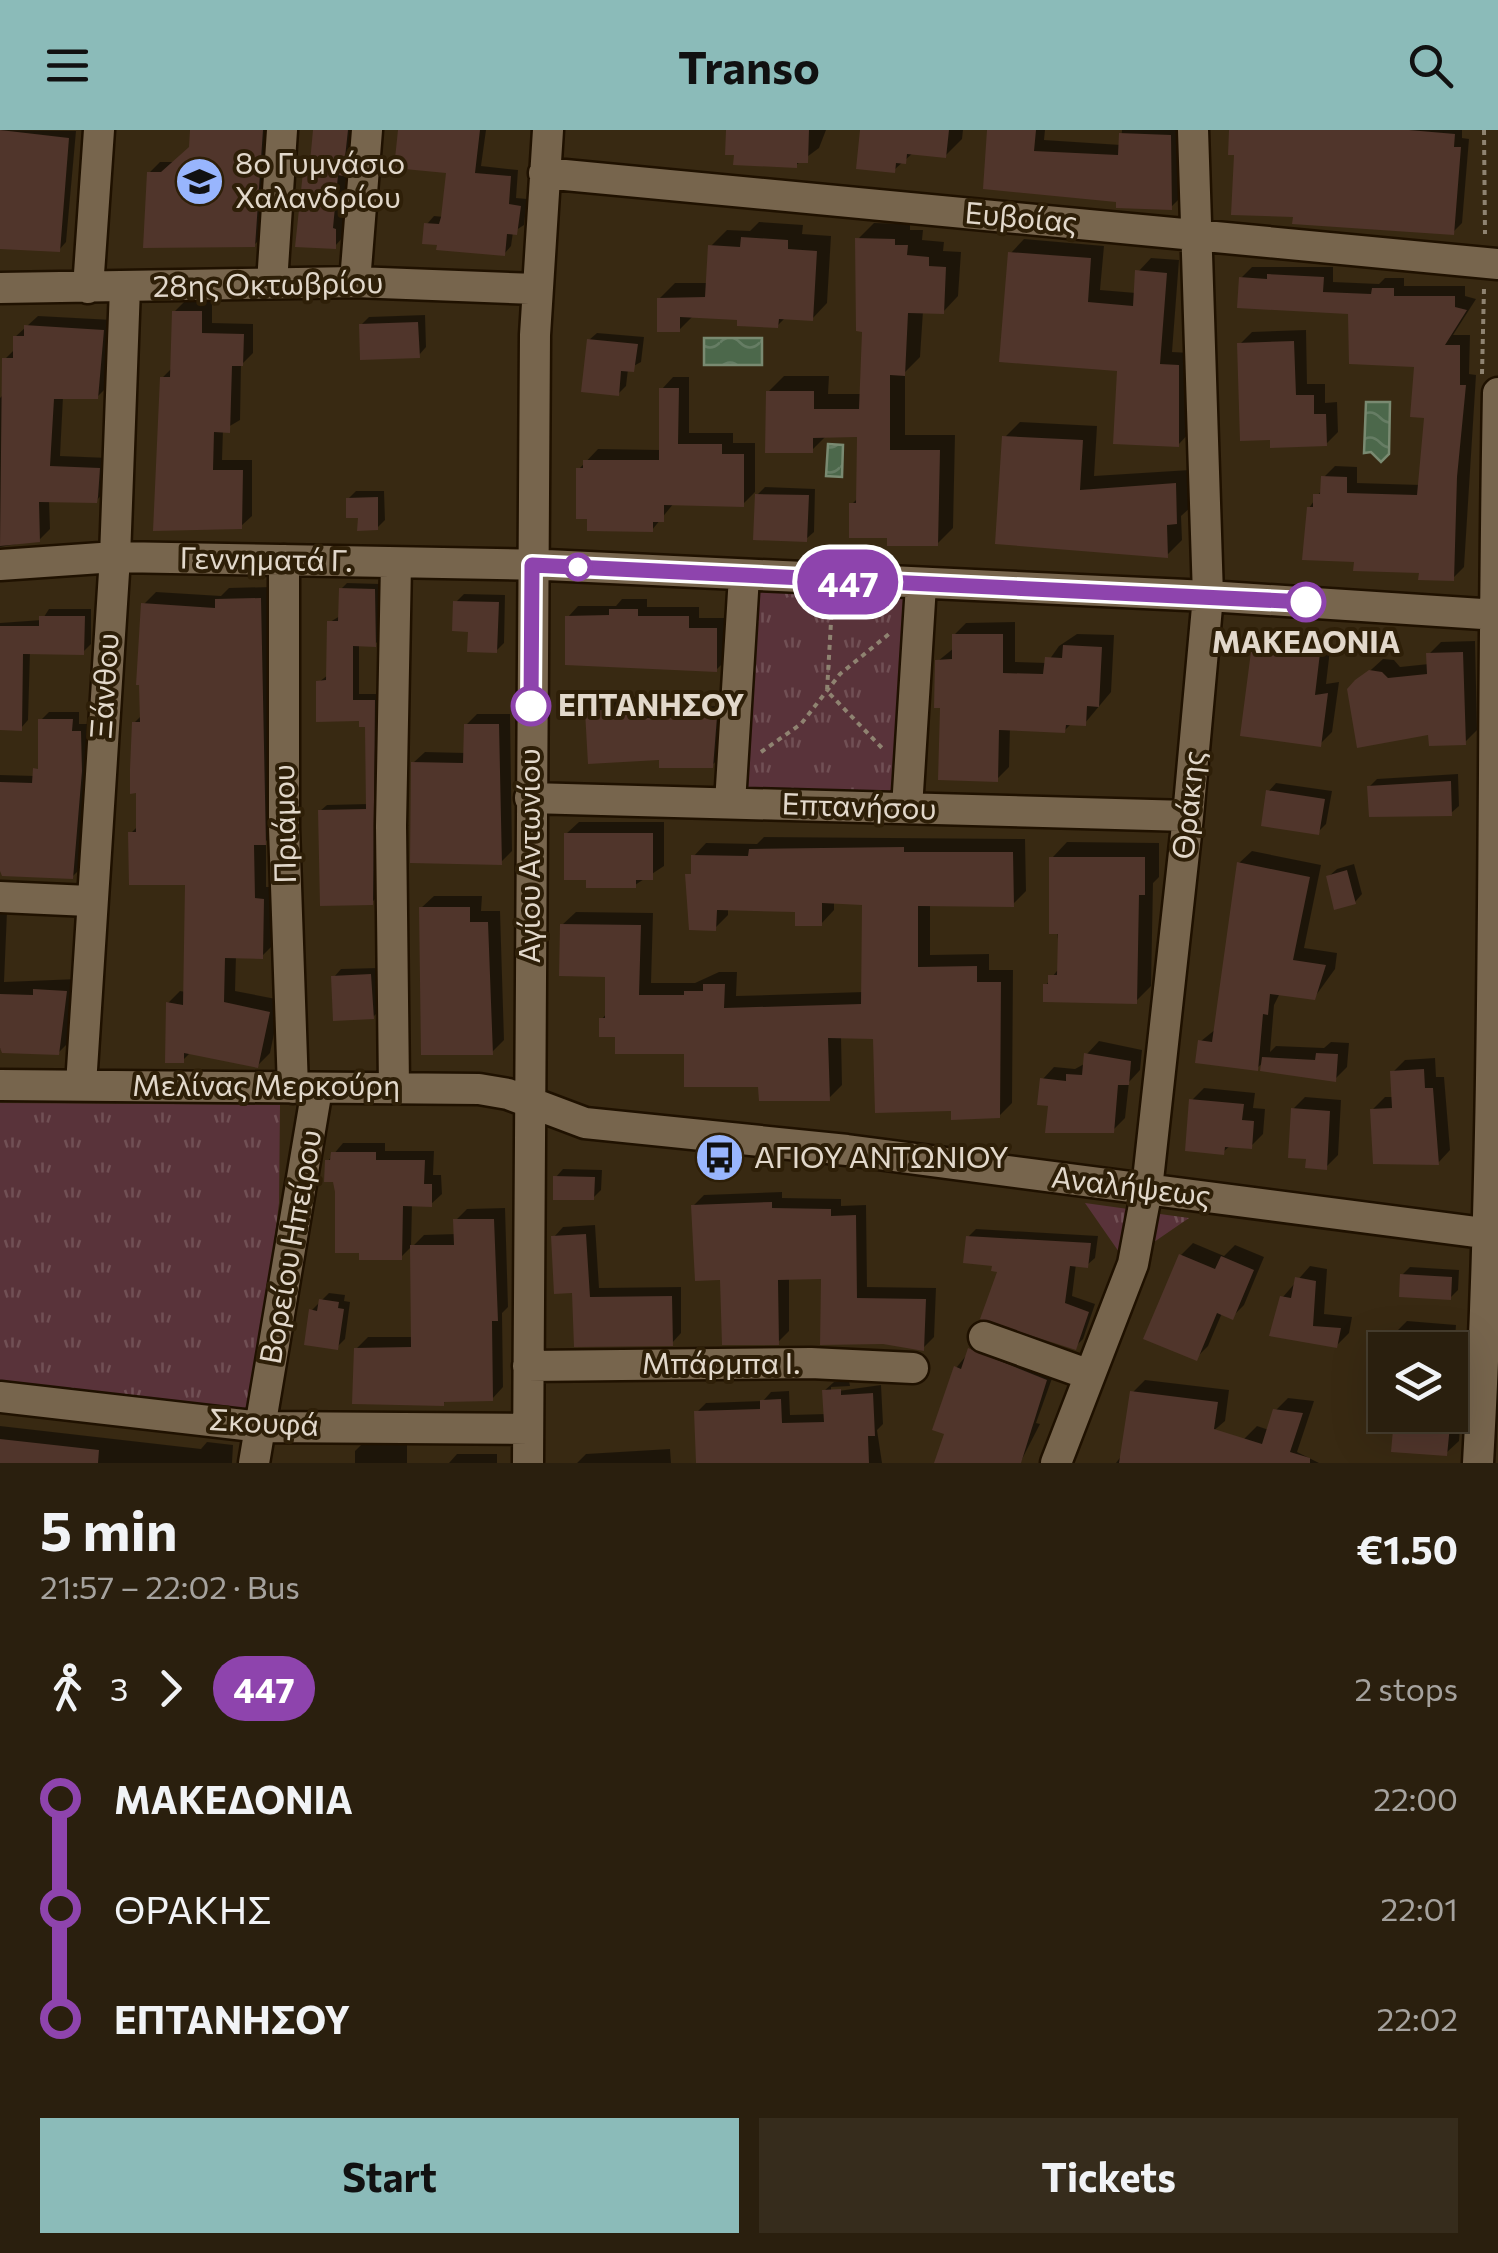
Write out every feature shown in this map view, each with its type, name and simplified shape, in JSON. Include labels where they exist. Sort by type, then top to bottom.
[{"type":"street","points":[[88,288],[99,130]]},
{"type":"street","points":[[272,283],[282,130]]},
{"type":"street","points":[[355,282],[366,130]]},
{"type":"street","name":"Αγίου Αντωνίου","points":[[528,1463],[536,289],[548,130]]},
{"type":"street","name":"Θράκης","points":[[1056,1463],[1132,1264],[1147,1189],[1188,816],[1208,596],[1193,130]]},
{"type":"street","name":"Ευβοίας","points":[[544,173],[1498,264]]},
{"type":"street","name":"28ης Οκτωβρίου","points":[[0,288],[355,282],[536,289]]},
{"type":"street","name":"Ξάνθου","points":[[81,1084],[114,557],[125,286]]},
{"type":"street","points":[[1478,1463],[1487,1400],[1498,1086],[1498,392]]},
{"type":"street","name":"Γεννηματά Γ.","points":[[0,565],[114,557],[532,565]]},
{"type":"street","name":"Πριάμου","points":[[284,560],[284,828],[305,1089]]},
{"type":"street","points":[[394,1087],[390,826],[396,563]]},
{"type":"street","points":[[532,565],[833,581],[920,599],[1208,596],[1496,615]]},
{"type":"street","points":[[730,803],[744,576]]},
{"type":"street","points":[[907,808],[920,599]]},
{"type":"street","name":"Επτανήσου","points":[[530,798],[1188,816]]},
{"type":"street","points":[[0,898],[90,901]]},
{"type":"street","name":"Μελίνας Μερκούρη","points":[[0,1085],[394,1087],[494,1091],[529,1104]]},
{"type":"street","name":"Βορείου Ηπείρου","points":[[254,1463],[305,1089]]},
{"type":"street","name":"Αναλήψεως","points":[[529,1104],[586,1123],[848,1150],[1495,1234]]},
{"type":"street","points":[[984,1336],[1090,1375]]},
{"type":"street","name":"Μπάρμπα Ι.","points":[[528,1366],[811,1363],[913,1368]]},
{"type":"street","name":"Σκουφά","points":[[0,1397],[260,1426],[528,1429]]},
{"type":"street","points":[[1487,1400],[1494,1463]]},
{"type":"path","points":[[833,581],[827,691],[909,776]]},
{"type":"path","points":[[732,772],[801,724],[855,659],[920,599]]},
{"type":"green space","points":[[754,589],[909,598],[897,799],[744,795]]},
{"type":"green space","points":[[0,1103],[280,1105],[279,1203],[254,1403],[263,1413],[0,1386]]},
{"type":"green space","points":[[1085,1203],[1128,1209],[1119,1252]]},
{"type":"green space","points":[[1160,1214],[1189,1218],[1154,1242]]},
{"type":"water","points":[[704,338],[762,338],[762,365],[704,365]]},
{"type":"water","points":[[1366,402],[1390,402],[1389,454],[1381,462],[1371,452],[1364,453]]},
{"type":"water","points":[[828,444],[843,445],[842,477],[826,476]]},
{"type":"building","points":[[0,130],[69,138],[60,252],[0,249]]},
{"type":"building","points":[[190,130],[263,130],[255,247],[143,248],[147,172],[161,172],[189,147]]},
{"type":"building","points":[[313,130],[348,130],[343,176],[338,175],[333,228],[336,249],[295,247],[303,172],[309,173]]},
{"type":"building","points":[[398,130],[480,130],[475,173],[511,176],[509,204],[521,206],[517,235],[507,234],[505,256],[436,250],[437,245],[422,244],[424,223],[439,224],[446,173],[394,168]]},
{"type":"building","points":[[726,130],[809,130],[808,163],[797,163],[797,168],[733,165],[734,155],[725,155]]},
{"type":"building","points":[[860,130],[949,130],[946,158],[907,154],[906,164],[896,163],[895,173],[856,169]]},
{"type":"building","points":[[987,130],[1036,130],[1034,151],[1118,155],[1119,133],[1171,135],[1172,210],[1116,208],[1116,202],[983,189]]},
{"type":"building","points":[[1229,130],[1409,130],[1455,134],[1454,147],[1461,147],[1454,235],[1292,224],[1293,217],[1231,215],[1234,155],[1228,155]]},
{"type":"building","points":[[741,237],[788,240],[788,249],[817,251],[813,321],[779,319],[778,328],[737,326],[737,320],[680,317],[680,332],[657,332],[657,298],[705,297],[708,245],[740,247]]},
{"type":"building","points":[[855,238],[895,239],[895,245],[908,245],[907,255],[929,257],[929,266],[946,267],[944,314],[908,313],[905,376],[890,375],[890,450],[940,450],[938,546],[887,546],[887,538],[849,538],[849,503],[856,503],[857,437],[813,438],[813,453],[765,453],[766,391],[814,391],[814,409],[859,409],[862,332],[856,331]]},
{"type":"building","points":[[1008,252],[1091,258],[1088,302],[1133,306],[1135,270],[1167,273],[1160,364],[1179,365],[1179,447],[1113,444],[1117,371],[999,362]]},
{"type":"building","points":[[1267,274],[1324,277],[1323,292],[1371,294],[1372,288],[1394,288],[1394,296],[1455,296],[1455,307],[1467,310],[1445,345],[1460,345],[1460,385],[1466,385],[1457,477],[1454,581],[1418,580],[1419,573],[1353,571],[1354,562],[1302,560],[1307,507],[1313,507],[1313,494],[1320,494],[1321,476],[1347,477],[1347,493],[1417,495],[1424,418],[1410,417],[1414,367],[1349,364],[1348,314],[1237,308],[1239,277],[1267,279]]},
{"type":"building","points":[[172,311],[202,311],[202,333],[244,334],[243,366],[232,366],[230,433],[214,432],[213,470],[243,470],[242,529],[153,531],[160,377],[170,377]]},
{"type":"building","points":[[418,322],[420,358],[360,360],[359,324]]},
{"type":"building","points":[[24,325],[104,330],[98,399],[54,399],[50,466],[100,468],[98,497],[97,503],[39,502],[40,542],[0,546],[2,358],[13,358],[13,336],[24,336]]},
{"type":"building","points":[[587,339],[638,344],[634,372],[621,371],[619,396],[581,392]]},
{"type":"building","points":[[1294,341],[1296,395],[1314,395],[1314,414],[1326,414],[1327,446],[1270,448],[1270,440],[1240,441],[1237,343]]},
{"type":"building","points":[[659,388],[679,388],[678,444],[722,444],[722,454],[744,454],[744,507],[664,505],[664,522],[653,522],[653,532],[587,531],[587,519],[576,519],[576,468],[583,468],[583,460],[659,460]]},
{"type":"building","points":[[1002,436],[1083,440],[1080,490],[1176,483],[1177,524],[1167,525],[1168,558],[995,544]]},
{"type":"building","points":[[755,494],[809,495],[807,542],[753,540]]},
{"type":"building","points":[[378,497],[378,530],[357,531],[358,518],[346,518],[346,498]]},
{"type":"building","points":[[339,588],[375,589],[376,647],[353,646],[353,700],[375,700],[373,905],[320,906],[318,810],[366,809],[365,727],[359,727],[359,721],[316,722],[316,681],[326,680],[327,621],[338,621]]},
{"type":"building","points":[[261,598],[266,845],[254,845],[255,898],[264,899],[263,959],[225,958],[224,1002],[270,1012],[258,1068],[184,1053],[184,1063],[165,1063],[166,1002],[183,1005],[185,885],[129,885],[128,832],[136,832],[136,793],[130,794],[130,769],[132,722],[140,722],[136,685],[141,603],[215,608],[215,599]]},
{"type":"building","points":[[453,601],[499,602],[497,653],[467,652],[468,632],[452,631]]},
{"type":"building","points":[[609,609],[638,609],[638,616],[689,616],[689,628],[717,628],[717,672],[565,665],[565,616],[609,615]]},
{"type":"building","points":[[39,616],[85,616],[84,655],[23,654],[22,731],[0,730],[0,626],[39,626]]},
{"type":"building","points":[[952,634],[1003,634],[1003,673],[1043,674],[1045,657],[1062,658],[1063,645],[1102,647],[1099,707],[1087,706],[1086,726],[1066,725],[1065,733],[999,730],[998,782],[938,780],[940,708],[934,708],[935,660],[952,659]]},
{"type":"building","points":[[1252,644],[1320,653],[1315,695],[1328,693],[1321,747],[1240,736]]},
{"type":"building","points":[[1463,652],[1466,745],[1429,746],[1428,735],[1357,748],[1347,689],[1355,680],[1369,670],[1382,672],[1388,678],[1427,674],[1426,653]]},
{"type":"building","points":[[640,707],[640,718],[717,717],[713,768],[659,768],[659,760],[588,764],[585,711]]},
{"type":"building","points":[[38,719],[73,719],[72,731],[81,731],[82,771],[73,879],[2,876],[0,871],[0,782],[32,783],[33,768],[38,769]]},
{"type":"building","points":[[464,724],[499,724],[502,865],[410,863],[411,762],[463,763]]},
{"type":"building","points":[[1451,781],[1452,816],[1369,817],[1367,786]]},
{"type":"building","points":[[1266,790],[1325,799],[1319,835],[1261,826]]},
{"type":"building","points":[[564,833],[653,833],[653,880],[636,880],[636,888],[586,888],[586,880],[564,880]]},
{"type":"building","points":[[904,847],[904,852],[1013,852],[1014,907],[918,906],[918,967],[977,966],[977,982],[1001,982],[1000,1118],[951,1120],[951,1111],[875,1113],[873,1039],[828,1038],[830,1101],[759,1101],[758,1087],[684,1087],[684,1054],[615,1054],[615,1037],[599,1037],[599,1018],[605,1018],[605,977],[559,976],[560,924],[641,925],[639,995],[684,995],[684,991],[703,991],[703,984],[725,984],[724,1008],[861,1004],[862,905],[822,903],[822,926],[795,926],[795,912],[717,910],[716,931],[689,930],[685,874],[691,874],[691,855],[748,856],[749,849]]},
{"type":"building","points":[[1049,857],[1145,857],[1145,895],[1139,895],[1137,1004],[1043,1002],[1043,984],[1048,984],[1048,975],[1057,975],[1058,934],[1049,934]]},
{"type":"building","points":[[1237,862],[1310,877],[1293,960],[1326,965],[1315,1000],[1270,994],[1268,1015],[1263,1014],[1258,1071],[1195,1063],[1198,1040],[1212,1042]]},
{"type":"building","points":[[1347,870],[1356,904],[1334,910],[1326,876]]},
{"type":"building","points":[[419,907],[470,907],[470,922],[488,922],[493,1055],[421,1055]]},
{"type":"building","points":[[371,974],[374,1019],[333,1021],[331,976]]},
{"type":"building","points":[[33,989],[67,991],[59,1055],[2,1053],[0,994],[33,995]]},
{"type":"building","points":[[1084,1053],[1131,1061],[1129,1085],[1118,1085],[1114,1133],[1045,1133],[1048,1106],[1037,1105],[1040,1078],[1066,1081],[1066,1074],[1082,1075]]},
{"type":"building","points":[[1316,1053],[1338,1054],[1336,1082],[1260,1071],[1262,1057],[1315,1060]]},
{"type":"building","points":[[1424,1069],[1425,1088],[1433,1088],[1439,1165],[1373,1164],[1370,1109],[1392,1108],[1390,1071]]},
{"type":"building","points":[[1189,1099],[1244,1104],[1242,1120],[1254,1121],[1252,1149],[1225,1147],[1224,1155],[1185,1151]]},
{"type":"building","points":[[1291,1108],[1330,1111],[1327,1170],[1305,1168],[1306,1159],[1288,1158]]},
{"type":"building","points":[[331,1152],[376,1152],[376,1160],[425,1160],[424,1184],[432,1184],[432,1207],[403,1206],[402,1260],[359,1260],[359,1253],[335,1253],[335,1192],[333,1182],[324,1182],[325,1160],[330,1160]]},
{"type":"building","points":[[553,1176],[595,1177],[594,1200],[553,1200]]},
{"type":"building","points":[[772,1202],[772,1208],[831,1209],[831,1216],[856,1215],[857,1298],[926,1299],[924,1351],[883,1344],[820,1345],[821,1279],[778,1280],[779,1345],[722,1345],[720,1280],[695,1281],[691,1205]]},
{"type":"building","points":[[453,1219],[494,1219],[498,1321],[492,1321],[493,1401],[444,1402],[444,1406],[352,1404],[354,1348],[411,1347],[410,1245],[454,1245]]},
{"type":"building","points":[[586,1234],[590,1297],[672,1296],[673,1346],[574,1347],[572,1293],[554,1294],[551,1236]]},
{"type":"building","points":[[966,1236],[1091,1243],[1088,1268],[1070,1266],[1065,1303],[1089,1312],[1076,1350],[980,1319],[997,1272],[991,1271],[992,1266],[963,1263]]},
{"type":"building","points":[[1179,1254],[1215,1269],[1221,1256],[1254,1270],[1233,1320],[1217,1313],[1197,1361],[1143,1339]]},
{"type":"building","points":[[1400,1274],[1452,1277],[1451,1300],[1399,1297]]},
{"type":"building","points":[[1295,1277],[1316,1281],[1313,1326],[1341,1328],[1337,1348],[1269,1336],[1280,1296],[1291,1298]]},
{"type":"building","points":[[319,1299],[339,1302],[338,1308],[344,1309],[338,1350],[304,1345],[309,1309],[317,1311]]},
{"type":"building","points":[[968,1348],[1047,1380],[1021,1463],[934,1463],[944,1434],[932,1430],[954,1366],[961,1369]]},
{"type":"building","points":[[841,1389],[841,1395],[873,1393],[875,1436],[868,1436],[869,1463],[696,1463],[694,1411],[760,1409],[760,1400],[781,1399],[782,1423],[824,1422],[822,1390]]},
{"type":"building","points":[[1130,1391],[1218,1402],[1214,1429],[1262,1444],[1273,1409],[1303,1413],[1290,1452],[1310,1458],[1310,1463],[1119,1463]]},
{"type":"building","points":[[1393,1432],[1449,1432],[1447,1456],[1391,1452]]},
{"type":"building","points":[[0,1439],[99,1450],[98,1463],[0,1463]]},
{"type":"bus line","name":"447","points":[[531,706],[532,565],[1306,602]]},
{"type":"place","name":"8ο Γυμνάσιο Χαλανδρίου","points":[[200,181]]},
{"type":"place","name":"ΜΑΚΕΔΟΝΙΑ","points":[[1306,602]]},
{"type":"place","name":"ΕΠΤΑΝΗΣΟΥ","points":[[531,706]]},
{"type":"place","name":"ΑΓΙΟΥ ΑΝΤΩΝΙΟΥ","points":[[719,1158]]}]
